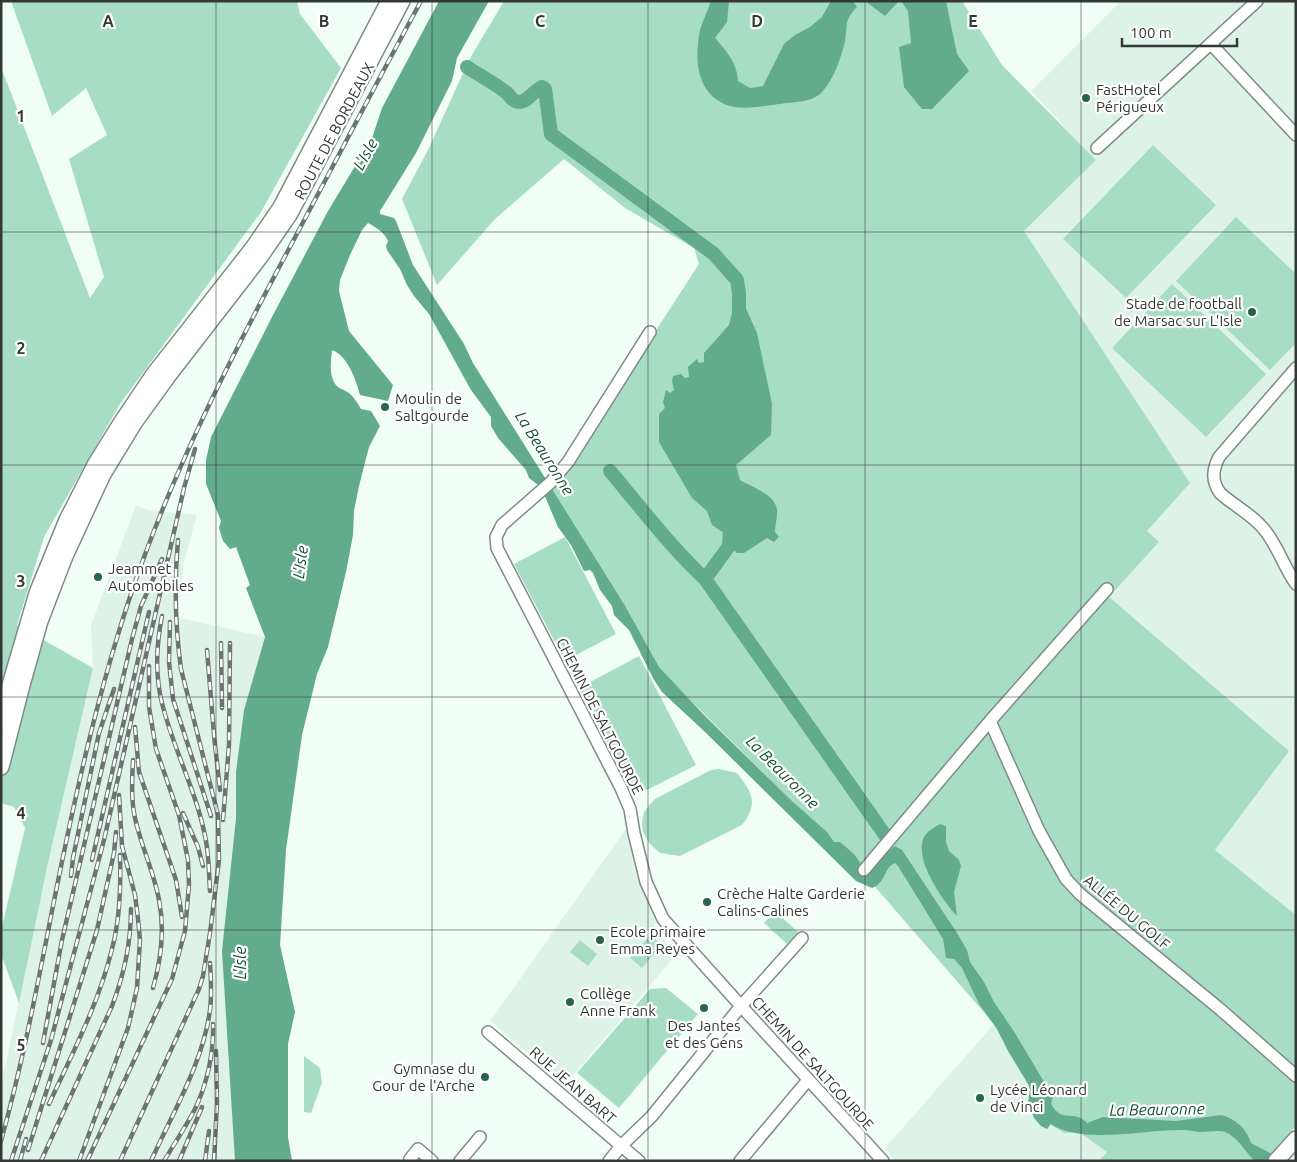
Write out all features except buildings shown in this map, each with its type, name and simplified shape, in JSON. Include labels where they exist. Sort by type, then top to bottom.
[{"type":"main road","name":"ROUTE DE BORDEAUX","points":[[257,253],[389,1]]},
{"type":"main road","name":"ROUTE DE BORDEAUX","points":[[257,253],[289,215],[402,1]]},
{"type":"main road","points":[[1,724],[10,685],[37,593],[67,520],[91,473],[121,422],[154,374],[257,253]]},
{"type":"main road","points":[[1,767],[40,621],[65,556],[103,474],[134,423],[257,253]]},
{"type":"main road","points":[[1278,1159],[1296,1139]]},
{"type":"street","points":[[1097,148],[1257,1]]},
{"type":"street","points":[[1210,44],[1296,135]]},
{"type":"street","name":"CHEMIN DE SALTGOURDE","points":[[650,332],[568,462],[550,483],[502,525],[496,537],[497,548],[622,788],[630,809],[646,882],[664,918],[808,1080],[871,1156],[883,1161]]},
{"type":"street","points":[[1296,368],[1219,456],[1214,466],[1213,475],[1216,488],[1220,493],[1251,516],[1269,535],[1296,584]]},
{"type":"street","points":[[864,870],[990,721],[1107,589]]},
{"type":"street","name":"ALLÉE DU GOLF","points":[[990,721],[1038,831],[1066,879],[1080,894],[1221,1010],[1296,1076]]},
{"type":"street","points":[[609,1161],[621,1146],[652,1116],[741,1006],[802,938]]},
{"type":"street","name":"RUE JEAN BART","points":[[488,1032],[639,1161]]},
{"type":"street","points":[[740,1161],[808,1080]]},
{"type":"street","points":[[460,1161],[480,1137]]},
{"type":"street","points":[[412,1161],[410,1159],[418,1149],[432,1161]]},
{"type":"shaded area","points":[[11,1],[297,1],[300,14],[341,68],[261,212],[120,404],[44,537],[17,625],[93,668],[48,863],[19,1003],[1,954],[1,931],[25,828],[14,807],[1,803],[1,67],[90,298],[104,277],[69,159],[107,135],[86,88],[52,116]]},
{"type":"shaded area","points":[[504,1],[962,1],[1002,65],[1096,160],[1024,231],[1190,483],[1147,531],[1159,542],[1109,597],[1289,751],[1215,850],[1296,915],[1296,1126],[1264,1161],[1099,1161],[1107,1152],[1079,1132],[1064,1133],[1040,1118],[1032,1090],[994,1024],[857,866],[661,671],[550,489],[570,463],[699,264],[694,248],[625,208],[564,159],[495,219],[437,285],[402,199],[428,150],[469,60]]},
{"type":"shaded area","points":[[1121,1],[1296,1],[1296,915],[1215,850],[1289,751],[1108,597],[1159,542],[1147,532],[1024,231],[1096,160],[1031,91]]},
{"type":"shaded area","points":[[1153,145],[1216,205],[1126,298],[1063,239]]},
{"type":"shaded area","name":"Stade de football de Marsac sur L'Isle","points":[[1236,217],[1296,274],[1296,343],[1270,370],[1176,281]]},
{"type":"shaded area","points":[[1172,284],[1266,374],[1206,437],[1112,348]]},
{"type":"shaded area","points":[[136,505],[148,510],[197,515],[184,562],[177,617],[265,637],[244,710],[236,772],[233,1106],[235,1161],[1,1161],[1,1085],[48,863],[93,668],[91,625]]},
{"type":"shaded area","points":[[565,537],[616,634],[565,661],[514,564]]},
{"type":"shaded area","points":[[639,656],[696,765],[635,796],[579,688]]},
{"type":"shaded area","points":[[719,769],[737,773],[750,792],[752,798],[751,810],[742,825],[680,856],[660,853],[649,843],[643,832],[644,812],[655,799],[711,770]]},
{"type":"shaded area","points":[[626,829],[636,874],[656,923],[654,925],[667,944],[677,954],[563,1087],[537,1064],[536,1060],[490,1021]]},
{"type":"shaded area","points":[[775,911],[798,932],[787,944],[764,923]]},
{"type":"shaded area","points":[[650,935],[662,945],[642,968],[630,958]]},
{"type":"shaded area","points":[[580,940],[597,954],[588,966],[570,952]]},
{"type":"shaded area","points":[[666,988],[698,1014],[619,1108],[577,1073],[650,989]]},
{"type":"shaded area","name":"Lycée Léonard de Vinci","points":[[994,1024],[1033,1090],[1079,1131],[1107,1152],[1099,1161],[895,1161],[885,1148]]},
{"type":"shaded area","points":[[304,1056],[320,1068],[322,1083],[311,1113],[304,1112]]},
{"type":"water","name":"L'Isle","points":[[439,1],[489,1],[457,58],[452,81],[416,153],[380,211],[380,214],[394,218],[396,221],[413,265],[464,344],[473,363],[624,604],[659,667],[706,717],[793,802],[828,833],[834,842],[840,842],[854,854],[864,868],[895,846],[902,850],[957,933],[967,950],[970,962],[1053,1097],[1051,1104],[1060,1114],[1077,1117],[1087,1123],[1103,1117],[1176,1121],[1226,1116],[1236,1121],[1247,1133],[1251,1143],[1274,1155],[1280,1161],[1255,1161],[1234,1137],[1222,1131],[1168,1130],[1096,1135],[1079,1134],[1051,1124],[1047,1129],[1041,1126],[1034,1118],[1028,1102],[1030,1090],[1028,1084],[997,1029],[979,1004],[962,968],[954,959],[946,958],[943,939],[898,866],[895,863],[888,868],[881,882],[872,888],[856,881],[662,692],[629,630],[614,615],[612,606],[600,590],[593,573],[590,570],[584,571],[571,545],[558,527],[541,487],[529,478],[526,470],[498,438],[491,426],[491,417],[471,390],[429,314],[414,296],[400,269],[387,250],[388,241],[380,230],[368,223],[362,230],[350,255],[340,280],[339,291],[349,331],[393,385],[388,401],[360,395],[354,376],[347,363],[343,357],[332,350],[331,371],[335,384],[351,395],[361,409],[371,411],[380,426],[369,447],[359,486],[346,572],[328,647],[317,674],[302,735],[286,850],[280,945],[295,1012],[288,1044],[288,1137],[292,1161],[235,1161],[222,951],[236,818],[236,772],[244,710],[265,637],[246,588],[250,585],[236,547],[230,549],[223,541],[219,528],[221,521],[206,484],[206,460],[211,437],[328,211],[372,138],[382,108]]},
{"type":"water","points":[[711,1],[729,1],[727,22],[715,38],[736,68],[738,81],[750,88],[763,86],[784,44],[822,17],[831,1],[853,1],[857,7],[848,19],[845,41],[836,68],[830,81],[818,96],[802,101],[742,108],[730,106],[710,94],[700,75],[697,53],[698,41]]},
{"type":"water","points":[[865,1],[899,1],[885,16]]},
{"type":"water","points":[[901,1],[946,1],[957,54],[969,71],[932,109],[922,109],[904,87],[899,47],[911,43],[908,11]]},
{"type":"water","points":[[739,293],[757,333],[772,404],[771,435],[736,465],[740,480],[767,495],[775,504],[777,512],[775,532],[779,537],[774,542],[767,538],[744,553],[737,553],[729,546],[724,533],[712,525],[707,511],[692,498],[659,442],[659,414],[665,408],[663,402],[666,390],[670,393],[674,390],[673,376],[681,374],[685,378],[689,377],[688,367],[697,359],[699,363],[704,362],[704,353],[729,325],[736,296]]},
{"type":"water","points":[[940,824],[946,826],[946,842],[949,851],[959,860],[961,866],[954,892],[957,916],[933,882],[924,862],[922,852],[924,836]]},
{"type":"waterway","name":"La Beauronne","points":[[467,67],[498,86],[517,102],[525,100],[542,87],[545,89],[551,134],[714,254],[737,280],[739,310]]},
{"type":"waterway","name":"La Beauronne","points":[[610,471],[668,540],[705,579]]},
{"type":"waterway","name":"La Beauronne","points":[[730,528],[729,546],[705,579],[885,835]]},
{"type":"railway","points":[[1,1141],[23,1052],[86,751],[116,640],[144,556],[181,465],[223,376],[421,1]]},
{"type":"railway","points":[[11,1161],[51,1040],[104,840],[184,488],[195,449]]},
{"type":"railway","points":[[120,1161],[199,989],[210,933],[219,860],[218,815],[181,669],[176,604],[178,540]]},
{"type":"railway","points":[[43,1043],[62,940],[132,639],[141,606],[162,559]]},
{"type":"railway","points":[[92,860],[149,612]]},
{"type":"railway","points":[[162,616],[157,662],[160,696],[168,724],[198,807],[208,854],[210,891]]},
{"type":"railway","points":[[170,622],[169,662],[173,699],[211,816]]},
{"type":"railway","points":[[221,643],[222,708]]},
{"type":"railway","points":[[223,820],[229,745],[230,643]]},
{"type":"railway","points":[[207,650],[220,790]]},
{"type":"railway","points":[[87,1161],[172,979],[185,931],[189,885],[188,860],[179,815],[156,749],[149,707],[149,666]]},
{"type":"railway","points":[[71,876],[99,733],[114,689]]},
{"type":"railway","points":[[135,727],[139,772],[176,880],[182,917]]},
{"type":"railway","points":[[133,760],[132,797],[135,818],[154,879],[162,922],[161,945],[153,988]]},
{"type":"railway","points":[[79,1161],[128,1028],[137,988],[140,940],[135,895],[122,846],[119,795]]},
{"type":"railway","points":[[183,813],[198,847],[203,866]]},
{"type":"railway","points":[[28,1150],[97,930],[114,853],[116,832]]},
{"type":"railway","points":[[49,1104],[84,1028],[107,969],[115,938],[118,914],[120,855]]},
{"type":"railway","points":[[41,1161],[112,1006],[128,946],[131,909]]},
{"type":"railway","points":[[151,1161],[186,1087],[201,1049],[210,1010],[210,963]]},
{"type":"railway","points":[[164,1161],[191,1117],[203,1091],[211,1057],[213,1024]]},
{"type":"railway","points":[[214,1161],[217,1103],[216,1051]]},
{"type":"railway","points":[[179,1161],[202,1107]]},
{"type":"railway","points":[[205,1161],[209,1131]]},
{"type":"railway","points":[[20,1161],[26,1139]]},
{"type":"place","name":"FastHotel Périgueux","points":[[1086,98]]},
{"type":"place","name":"Stade de football de Marsac sur L'Isle","points":[[1252,312]]},
{"type":"place","name":"Moulin de Saltgourde","points":[[385,407]]},
{"type":"place","name":"Jeammet Automobiles","points":[[98,577]]},
{"type":"place","name":"Crèche Halte Garderie Calins-Calines","points":[[707,902]]},
{"type":"place","name":"Ecole primaire Emma Reyes","points":[[600,940]]},
{"type":"place","name":"Collège Anne Frank","points":[[570,1002]]},
{"type":"place","name":"Des Jantes et des Gens","points":[[704,1008]]},
{"type":"place","name":"Gymnase du Gour de l'Arche","points":[[485,1077]]},
{"type":"place","name":"Lycée Léonard de Vinci","points":[[980,1098]]}]
